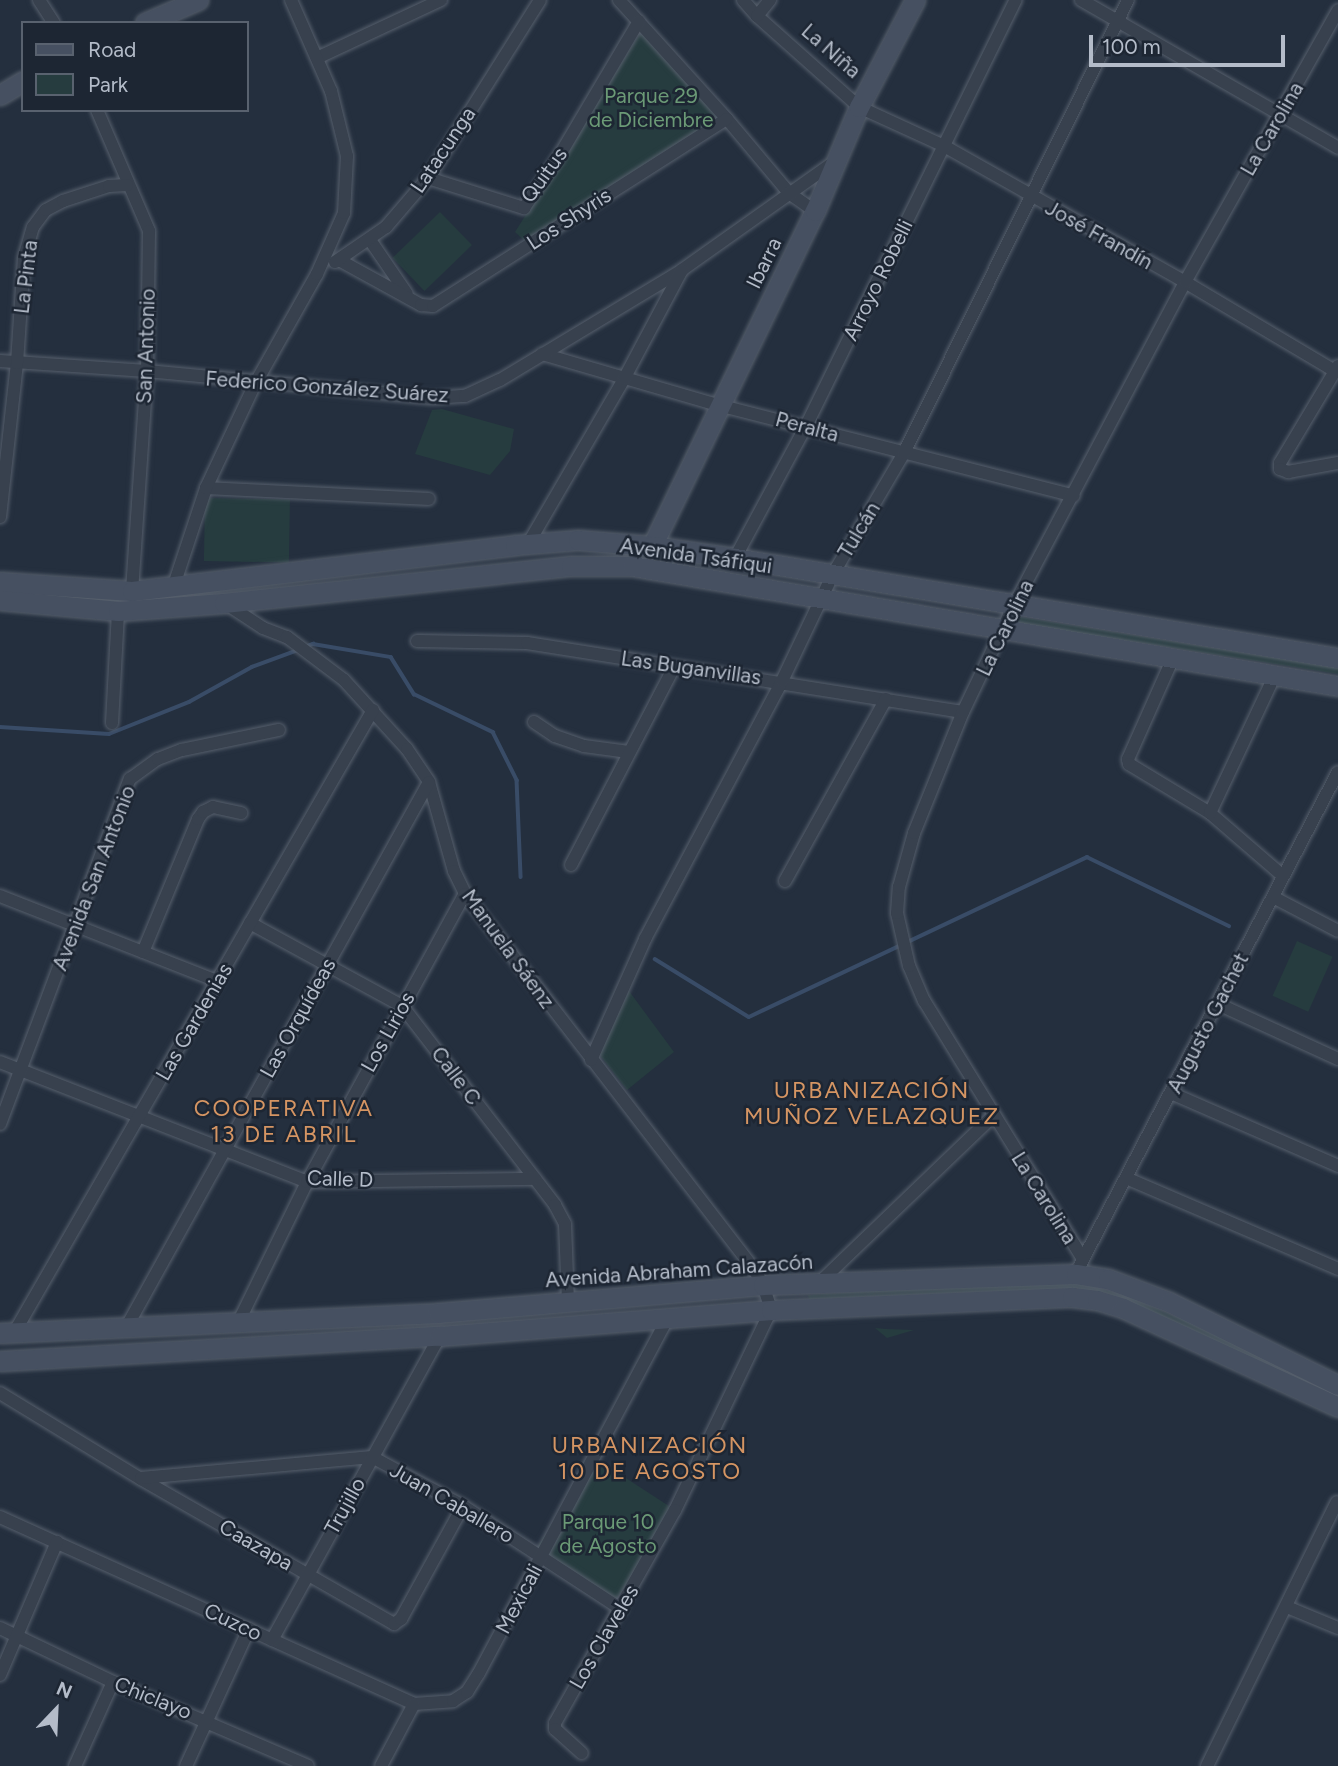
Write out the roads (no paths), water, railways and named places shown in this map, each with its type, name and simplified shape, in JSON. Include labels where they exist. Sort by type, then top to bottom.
[{"type":"main road","points":[[147,21],[164,7],[198,0]]},
{"type":"main road","name":"Ibarra","points":[[652,546],[718,405],[815,211],[859,107],[915,0]]},
{"type":"main road","points":[[0,95],[21,82]]},
{"type":"main road","name":"Avenida Tsáfiqui","points":[[0,582],[132,592],[578,540],[652,546],[735,558],[1013,607],[1338,658]]},
{"type":"main road","name":"Avenida Tsáfiqui","points":[[0,600],[118,611],[225,603],[571,566],[632,566],[1338,686]]},
{"type":"main road","name":"Avenida Abraham Calazacón","points":[[7,1333],[438,1312],[763,1285],[1079,1267],[1169,1302],[1338,1385]]},
{"type":"main road","points":[[0,1361],[440,1336],[771,1310],[1038,1298],[1097,1300],[1194,1339],[1338,1407]]},
{"type":"street","points":[[40,0],[53,21]]},
{"type":"street","points":[[174,585],[206,488],[256,384],[317,274],[344,213],[347,156],[331,91],[291,0]]},
{"type":"street","points":[[317,58],[441,0]]},
{"type":"street","name":"Latacunga","points":[[317,274],[386,227],[428,178],[540,0]]},
{"type":"street","points":[[619,0],[727,119],[789,193],[815,211]]},
{"type":"street","name":"La Niña","points":[[743,0],[757,16],[859,107]]},
{"type":"street","points":[[757,16],[770,0]]},
{"type":"street","name":"Arroyo Robelli","points":[[735,558],[806,426],[1016,0]]},
{"type":"street","points":[[1081,0],[1338,148]]},
{"type":"street","name":"Tulcán","points":[[591,1060],[645,939],[782,681],[833,574],[904,453],[1128,0]]},
{"type":"street","name":"La Carolina","points":[[1079,1267],[924,1001],[909,966],[897,913],[899,887],[914,833],[963,712],[1004,631],[1013,607],[1185,282],[1338,10]]},
{"type":"street","name":"Quitus","points":[[428,178],[524,208],[558,158],[639,21]]},
{"type":"street","name":"José Frandín","points":[[859,107],[944,146],[1336,369]]},
{"type":"street","name":"San Antonio","points":[[98,112],[149,231],[147,371],[132,592]]},
{"type":"street","name":"Los Shyris","points":[[339,260],[421,305],[433,306],[727,119]]},
{"type":"street","name":"Federico González Suárez","points":[[0,361],[147,371],[256,384],[433,398],[465,396],[500,380],[682,270],[837,159]]},
{"type":"street","name":"La Pinta","points":[[0,517],[17,363],[24,258],[33,227],[46,210],[63,201],[109,186],[127,185]]},
{"type":"street","points":[[370,240],[409,297]]},
{"type":"street","points":[[528,544],[624,379],[682,270]]},
{"type":"street","name":"Peralta","points":[[542,354],[718,405],[1074,496]]},
{"type":"street","points":[[1336,369],[1280,463],[1280,469],[1288,472],[1338,463]]},
{"type":"street","points":[[206,488],[429,499]]},
{"type":"street","name":"Manuela Sáenz","points":[[225,603],[263,628],[287,637],[344,680],[407,749],[429,782],[454,871],[465,894],[754,1269],[763,1285]]},
{"type":"street","points":[[112,723],[118,611]]},
{"type":"street","name":"Las Buganvillas","points":[[417,641],[527,643],[782,681],[963,712]]},
{"type":"street","points":[[1173,658],[1128,759],[1133,769],[1210,813],[1283,876]]},
{"type":"street","points":[[571,865],[674,667]]},
{"type":"street","points":[[1210,813],[1275,676]]},
{"type":"street","points":[[785,881],[886,699]]},
{"type":"street","name":"Las Gardenias","points":[[7,1333],[139,1117],[373,710]]},
{"type":"street","points":[[534,722],[555,736],[584,746],[629,752]]},
{"type":"street","name":"Avenida San Antonio","points":[[0,1124],[130,779],[158,759],[182,750],[279,730]]},
{"type":"street","name":"Augusto Gachet","points":[[1079,1267],[1338,772]]},
{"type":"street","name":"Las Orquídeas","points":[[126,1328],[429,782]]},
{"type":"street","points":[[143,952],[198,818],[203,811],[212,807],[241,813]]},
{"type":"street","name":"Los Lirios","points":[[239,1321],[307,1182],[465,894]]},
{"type":"street","points":[[0,896],[217,981]]},
{"type":"street","points":[[1273,897],[1338,931]]},
{"type":"street","name":"Calle C","points":[[250,923],[402,1006],[535,1179],[565,1224],[568,1302]]},
{"type":"street","points":[[1218,1004],[1338,1059]]},
{"type":"street","name":"Calle D","points":[[0,1062],[307,1182],[535,1179]]},
{"type":"street","points":[[1171,1093],[1338,1166]]},
{"type":"street","points":[[817,1284],[993,1116]]},
{"type":"street","points":[[1126,1178],[1338,1269]]},
{"type":"street","points":[[763,1285],[771,1310]]},
{"type":"street","name":"Los Claveles","points":[[582,1753],[555,1729],[555,1723],[675,1510],[771,1310]]},
{"type":"street","name":"Mexicali","points":[[467,1692],[667,1319]]},
{"type":"street","name":"Trujillo","points":[[272,1640],[306,1574],[440,1336]]},
{"type":"street","name":"Caazapa","points":[[0,1393],[141,1479],[394,1624],[398,1622],[463,1506]]},
{"type":"street","name":"Juan Caballero","points":[[141,1479],[372,1457],[463,1506],[621,1609]]},
{"type":"street","points":[[1207,1766],[1337,1502]]},
{"type":"street","name":"Cuzco","points":[[0,1517],[414,1704],[453,1701],[467,1692]]},
{"type":"street","points":[[0,1675],[57,1542]]},
{"type":"street","points":[[1287,1607],[1338,1628]]},
{"type":"street","name":"Chiclayo","points":[[0,1628],[114,1682],[206,1719],[304,1765]]},
{"type":"street","points":[[186,1766],[249,1629]]},
{"type":"street","points":[[75,1766],[114,1682]]},
{"type":"street","points":[[382,1766],[414,1704]]},
{"type":"waterway","points":[[305,647],[313,644],[391,657],[414,694],[493,732],[517,780],[521,877]]},
{"type":"waterway","points":[[0,727],[109,734],[189,702],[252,667],[298,650]]},
{"type":"waterway","points":[[655,959],[749,1017],[1087,857],[1229,926]]},
{"type":"district","name":"URBANIZACIÓN MUÑOZ VELAZQUEZ","points":[[872,1103]]},
{"type":"district","name":"COOPERATIVA 13 DE ABRIL","points":[[284,1121]]},
{"type":"district","name":"URBANIZACIÓN 10 DE AGOSTO","points":[[650,1458]]},
{"type":"park label","name":"Parque 29 de Diciembre","points":[[651,108]]},
{"type":"park label","name":"Parque 10 de Agosto","points":[[608,1534]]}]
